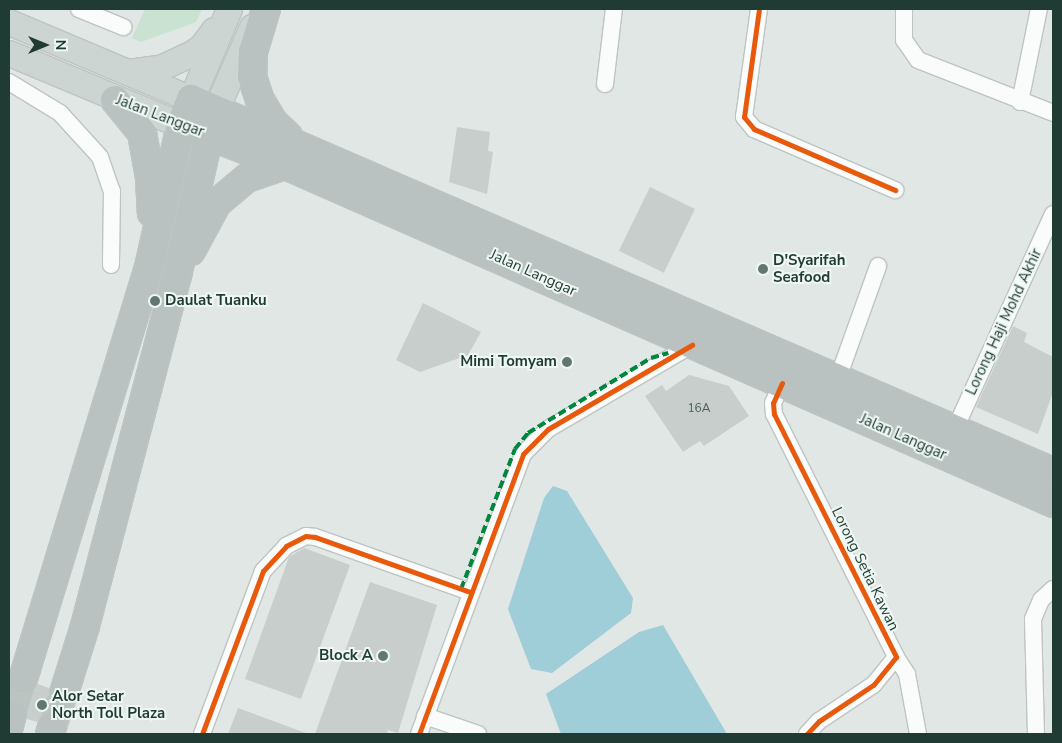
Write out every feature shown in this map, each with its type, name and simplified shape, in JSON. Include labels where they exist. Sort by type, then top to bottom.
[{"type":"highway","points":[[176,276],[217,203],[247,178],[288,152],[260,100],[252,76],[253,52],[266,9]]},
{"type":"highway","name":"Jalan Langgar","points":[[191,98],[216,109],[288,152],[692,346],[782,383],[1053,503]]},
{"type":"highway","points":[[24,679],[149,266],[181,125],[191,98]]},
{"type":"highway","points":[[115,100],[142,133],[150,178],[152,220],[149,266]]},
{"type":"highway","points":[[64,694],[85,626],[176,276],[207,134],[216,109]]},
{"type":"highway","name":"Jalan Langgar","points":[[181,125],[207,134],[288,152],[838,378],[1053,472]]},
{"type":"main road","points":[[125,72],[162,67],[192,53],[210,37],[225,9]]},
{"type":"main road","points":[[191,98],[229,9]]},
{"type":"main road","points":[[216,109],[261,9]]},
{"type":"main road","name":"Jalan Langgar","points":[[9,22],[191,98]]},
{"type":"main road","name":"Jalan Langgar","points":[[9,53],[115,100],[181,125]]},
{"type":"street","points":[[79,9],[123,27]]},
{"type":"street","points":[[605,84],[614,9]]},
{"type":"street","points":[[759,9],[744,117],[754,129],[895,190]]},
{"type":"street","points":[[904,9],[904,40],[918,60],[1020,102],[1053,113]]},
{"type":"street","points":[[1020,102],[1039,9]]},
{"type":"street","points":[[9,82],[60,113],[100,157],[112,191],[111,265]]},
{"type":"street","name":"Lorong Haji Mohd Akhir","points":[[955,429],[1053,214]]},
{"type":"street","points":[[838,378],[878,266]]},
{"type":"street","points":[[419,734],[470,592],[523,454],[534,440],[692,346]]},
{"type":"street","name":"Lorong Setia Kawan","points":[[782,383],[774,403],[774,414],[896,657],[907,674],[918,734]]},
{"type":"street","points":[[202,734],[263,571],[286,546],[306,536],[315,537],[470,592]]},
{"type":"street","points":[[1036,734],[1033,619],[1041,600],[1053,589]]},
{"type":"street","points":[[807,734],[819,722],[873,685],[896,657]]},
{"type":"street","points":[[425,716],[478,734]]},
{"type":"green space","points":[[145,9],[202,9],[196,22],[141,42],[132,38]]},
{"type":"water","points":[[553,486],[567,491],[633,598],[631,613],[552,673],[531,669],[508,609],[544,498]]},
{"type":"water","points":[[663,625],[727,734],[561,734],[546,694],[639,632]]},
{"type":"building","points":[[457,127],[490,132],[488,151],[493,152],[487,194],[449,182]]},
{"type":"building","points":[[650,187],[695,209],[664,273],[619,251]]},
{"type":"building","points":[[423,303],[481,332],[468,355],[420,372],[396,360]]},
{"type":"building","points":[[1013,326],[1027,333],[1024,342],[1053,357],[1053,392],[1038,434],[976,407]]},
{"type":"building","points":[[689,375],[729,386],[749,416],[704,446],[700,441],[683,452],[645,396],[662,385],[666,391]]},
{"type":"building","points":[[304,548],[350,565],[301,699],[245,679],[289,557]]},
{"type":"building","name":"Block A","points":[[370,582],[437,605],[398,733],[388,730],[387,734],[315,734]]},
{"type":"building","points":[[9,684],[19,694],[27,694],[38,684],[49,688],[52,703],[60,708],[68,708],[77,701],[67,731],[64,717],[56,712],[42,715],[37,722],[27,719],[23,703],[9,699]]},
{"type":"building","points":[[238,708],[306,733],[306,734],[228,734]]},
{"type":"tunnel","points":[[12,714],[23,679]]},
{"type":"tunnel","points":[[52,727],[64,693]]},
{"type":"marked path","points":[[461,589],[515,449],[528,433],[651,358],[668,353]]},
{"type":"cycle path","points":[[759,9],[744,117],[754,129],[895,190]]},
{"type":"cycle path","points":[[419,734],[523,454],[548,429],[692,345]]},
{"type":"cycle path","points":[[782,383],[773,403],[774,414],[896,657],[873,685],[819,721],[807,734]]},
{"type":"cycle path","points":[[202,734],[263,571],[286,546],[306,536],[315,537],[470,592]]},
{"type":"place","name":"D'Syarifah Seafood","points":[[763,269]]},
{"type":"place","name":"Daulat Tuanku","points":[[155,301]]},
{"type":"place","name":"Mimi Tomyam","points":[[567,362]]},
{"type":"place","name":"Block A","points":[[383,656]]},
{"type":"place","name":"Alor Setar North Toll Plaza","points":[[42,705]]}]
